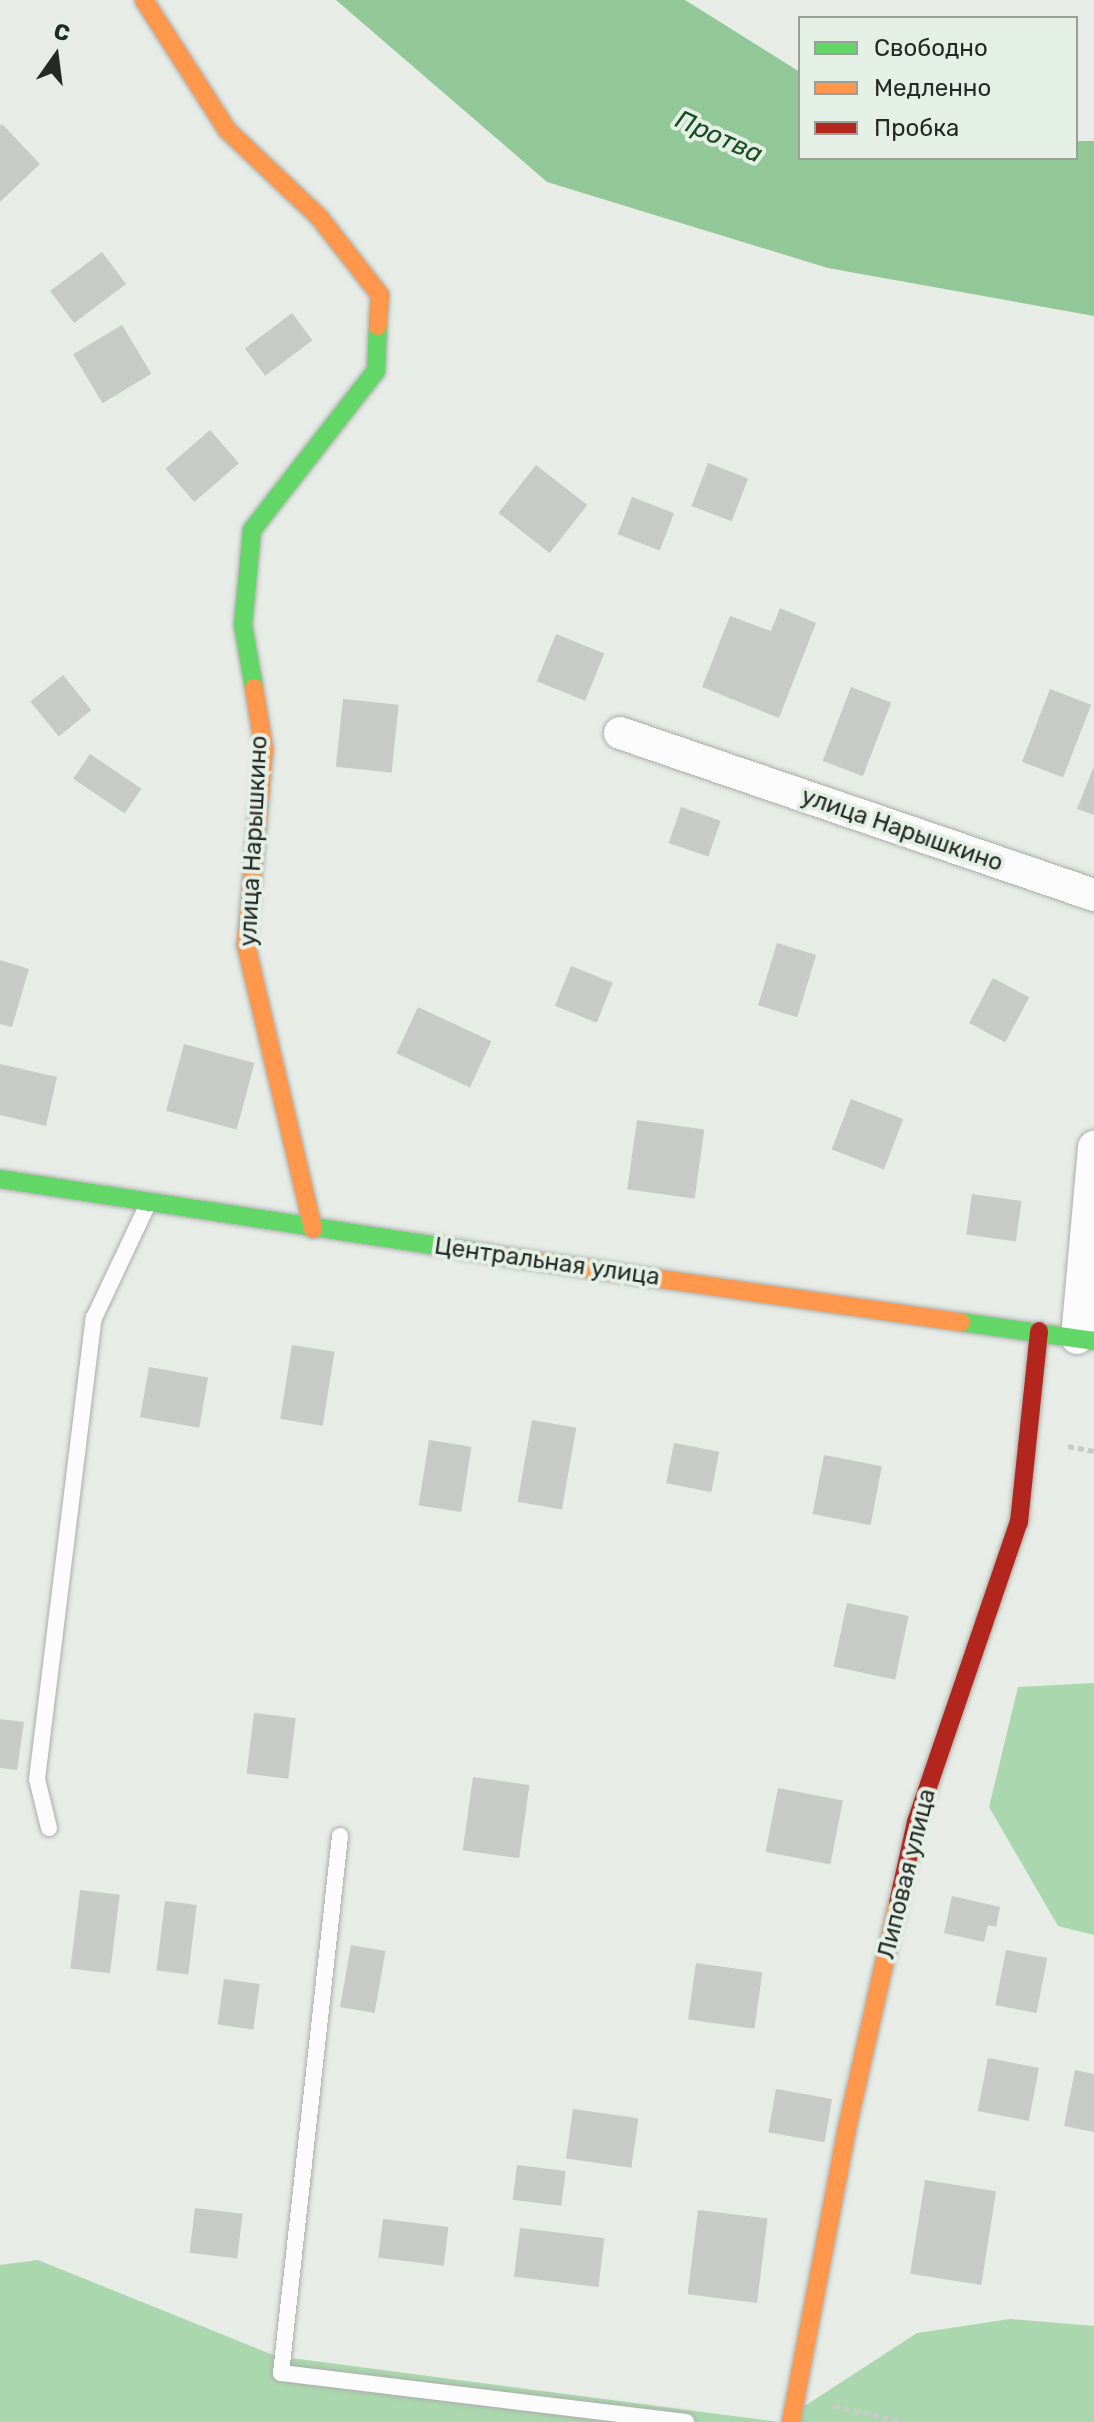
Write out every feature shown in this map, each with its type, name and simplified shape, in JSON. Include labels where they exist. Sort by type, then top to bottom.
[{"type":"street","name":"улица Нарышкино","points":[[144,0],[227,130],[319,217],[380,295],[376,371],[252,530],[243,625],[264,749],[246,945],[313,1229]]},
{"type":"street","name":"улица Нарышкино","points":[[620,733],[1094,895]]},
{"type":"street","points":[[1086,1339],[1094,1147]]},
{"type":"street","name":"Центральная улица","points":[[0,1179],[313,1229],[1086,1339]]},
{"type":"street","name":"Липовая улица","points":[[791,2422],[848,2124],[916,1822],[1019,1522],[1039,1331]]},
{"type":"lane","points":[[49,1828],[37,1779],[94,1318],[148,1202]]},
{"type":"lane","points":[[340,1836],[281,2373],[686,2422]]},
{"type":"path","points":[[794,2397],[904,2422]]},
{"type":"shaded area","points":[[1094,1683],[1094,1935],[1058,1926],[989,1807],[1018,1687]]},
{"type":"shaded area","points":[[38,2260],[276,2356],[780,2422],[0,2422],[0,2265]]},
{"type":"shaded area","points":[[1010,2319],[1094,2326],[1094,2422],[780,2422],[917,2333]]},
{"type":"water","name":"Протва","points":[[336,0],[685,0],[798,71],[798,160],[1078,160],[1078,141],[1094,141],[1094,316],[828,268],[547,182]]},
{"type":"building","points":[[2,124],[40,164],[0,202],[0,126]]},
{"type":"building","points":[[102,252],[126,284],[74,323],[50,291]]},
{"type":"building","points":[[292,313],[312,340],[265,376],[245,349]]},
{"type":"building","points":[[122,325],[151,374],[102,403],[73,354]]},
{"type":"building","points":[[210,430],[239,463],[194,502],[165,469]]},
{"type":"building","points":[[708,463],[748,478],[732,521],[692,506]]},
{"type":"building","points":[[536,465],[587,505],[550,553],[498,513]]},
{"type":"building","points":[[632,497],[674,513],[660,550],[618,534]]},
{"type":"building","points":[[780,608],[816,623],[779,718],[702,687],[730,616],[771,631]]},
{"type":"building","points":[[556,634],[604,653],[585,701],[537,681]]},
{"type":"building","points":[[63,675],[91,710],[59,736],[30,701]]},
{"type":"building","points":[[851,687],[891,702],[863,776],[823,761]]},
{"type":"building","points":[[1050,689],[1091,705],[1063,778],[1022,762]]},
{"type":"building","points":[[343,699],[399,705],[392,772],[336,767]]},
{"type":"building","points":[[90,754],[141,789],[125,814],[73,779]]},
{"type":"building","points":[[1094,766],[1094,815],[1077,809]]},
{"type":"building","points":[[681,807],[721,821],[708,857],[669,843]]},
{"type":"building","points":[[777,943],[816,955],[797,1017],[758,1005]]},
{"type":"building","points":[[0,960],[29,969],[12,1027],[0,1024]]},
{"type":"building","points":[[571,966],[613,983],[597,1023],[555,1006]]},
{"type":"building","points":[[993,978],[1029,997],[1005,1042],[969,1023]]},
{"type":"building","points":[[418,1007],[491,1041],[470,1087],[396,1053]]},
{"type":"building","points":[[184,1044],[255,1063],[237,1130],[166,1111]]},
{"type":"building","points":[[0,1064],[57,1077],[46,1126],[0,1115]]},
{"type":"building","points":[[851,1099],[903,1119],[884,1169],[832,1149]]},
{"type":"building","points":[[637,1120],[704,1129],[695,1199],[627,1189]]},
{"type":"building","points":[[972,1194],[1022,1201],[1016,1242],[966,1235]]},
{"type":"building","points":[[292,1345],[334,1352],[323,1426],[280,1419]]},
{"type":"building","points":[[149,1367],[208,1377],[199,1428],[140,1417]]},
{"type":"building","points":[[532,1420],[576,1428],[562,1510],[518,1502]]},
{"type":"building","points":[[429,1440],[471,1447],[461,1512],[419,1505]]},
{"type":"building","points":[[674,1443],[719,1452],[711,1492],[666,1483]]},
{"type":"building","points":[[824,1455],[882,1466],[870,1525],[813,1514]]},
{"type":"building","points":[[847,1603],[909,1616],[895,1680],[833,1667]]},
{"type":"building","points":[[254,1713],[296,1718],[288,1779],[247,1774]]},
{"type":"building","points":[[0,1719],[24,1722],[17,1770],[0,1768]]},
{"type":"building","points":[[473,1777],[529,1785],[519,1858],[463,1850]]},
{"type":"building","points":[[778,1788],[843,1801],[830,1864],[766,1852]]},
{"type":"building","points":[[80,1890],[120,1895],[110,1973],[70,1968]]},
{"type":"building","points":[[952,1896],[1000,1907],[996,1927],[988,1925],[984,1942],[944,1933]]},
{"type":"building","points":[[165,1901],[197,1905],[188,1974],[156,1970]]},
{"type":"building","points":[[351,1945],[385,1951],[375,2013],[340,2007]]},
{"type":"building","points":[[1006,1950],[1047,1958],[1037,2013],[995,2005]]},
{"type":"building","points":[[696,1963],[762,1972],[754,2029],[688,2019]]},
{"type":"building","points":[[224,1979],[260,1984],[253,2030],[218,2025]]},
{"type":"building","points":[[988,2058],[1039,2068],[1029,2121],[978,2111]]},
{"type":"building","points":[[1075,2070],[1094,2074],[1094,2132],[1064,2126]]},
{"type":"building","points":[[776,2089],[832,2099],[824,2142],[768,2132]]},
{"type":"building","points":[[573,2109],[638,2118],[631,2168],[566,2159]]},
{"type":"building","points":[[517,2165],[566,2171],[561,2206],[513,2200]]},
{"type":"building","points":[[925,2180],[996,2191],[981,2285],[910,2274]]},
{"type":"building","points":[[195,2208],[243,2214],[237,2259],[190,2253]]},
{"type":"building","points":[[698,2210],[767,2219],[757,2303],[688,2294]]},
{"type":"building","points":[[383,2219],[449,2227],[444,2266],[378,2258]]},
{"type":"building","points":[[520,2228],[604,2238],[598,2287],[514,2277]]},
{"type":"traffic: fast","points":[[254,688],[243,625],[252,530],[376,371],[378,326]]},
{"type":"traffic: fast","points":[[0,1179],[494,1255]]},
{"type":"traffic: fast","points":[[961,1322],[1094,1341]]},
{"type":"traffic: slow","points":[[144,0],[227,130],[319,217],[380,295],[378,326]]},
{"type":"traffic: slow","points":[[254,688],[264,749],[246,945],[313,1229]]},
{"type":"traffic: slow","points":[[494,1255],[961,1322]]},
{"type":"traffic: slow","points":[[791,2422],[848,2124],[898,1903]]},
{"type":"traffic: jam","points":[[898,1903],[916,1822],[1019,1522],[1039,1331]]}]
